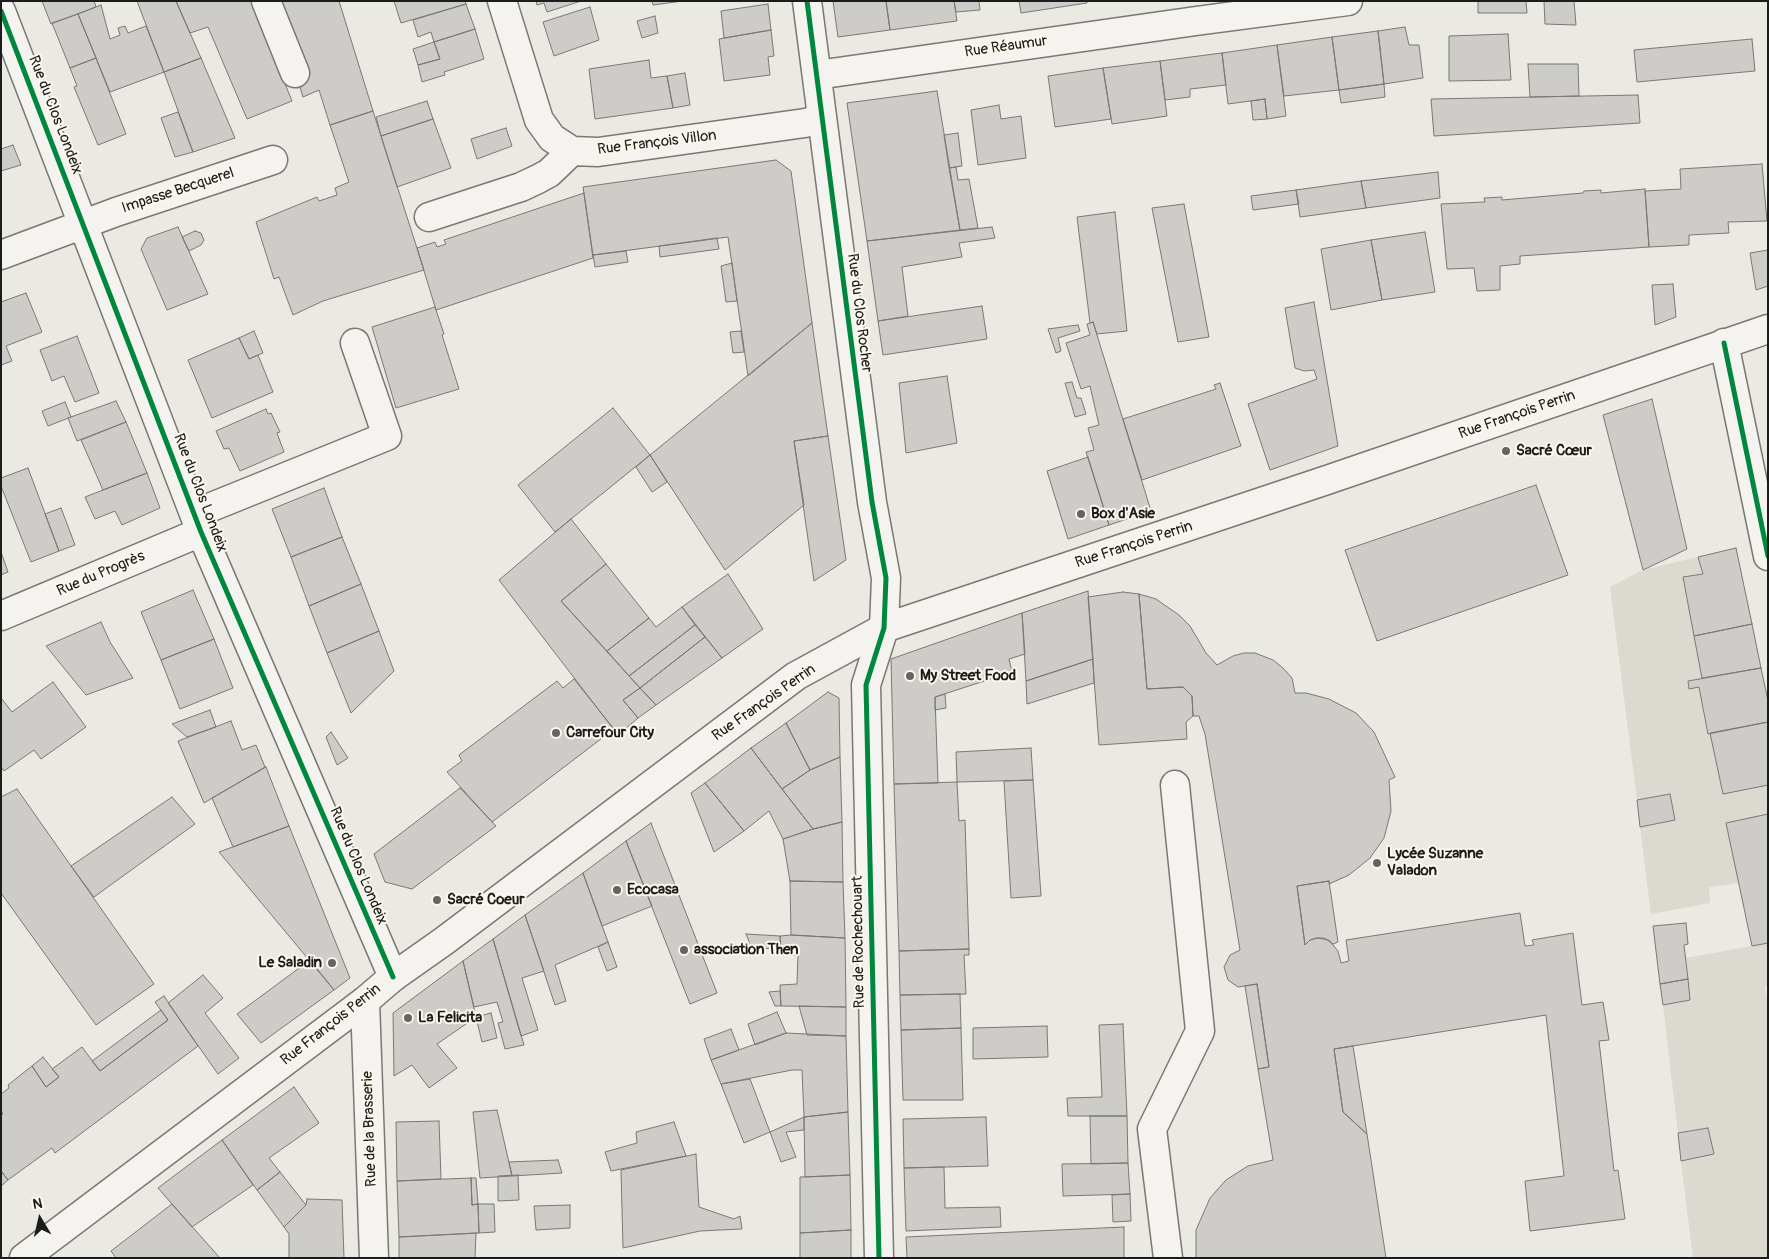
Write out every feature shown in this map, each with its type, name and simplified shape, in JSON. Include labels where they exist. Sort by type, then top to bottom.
[{"type":"street","points":[[266,1],[295,73]]},
{"type":"street","points":[[430,217],[521,187],[549,173],[572,151],[552,138],[539,120],[502,1]]},
{"type":"street","name":"Rue du Clos Rocher","points":[[806,1],[872,502],[886,578],[884,628]]},
{"type":"street","name":"Rue Réaumur","points":[[817,75],[1194,11],[1348,1]]},
{"type":"street","name":"Rue du Clos Londeix","points":[[1,11],[198,523],[393,977]]},
{"type":"street","name":"Rue François Villon","points":[[572,151],[598,152],[821,120]]},
{"type":"street","name":"Impasse Becquerel","points":[[1,255],[116,212],[273,160]]},
{"type":"street","name":"Rue François Perrin","points":[[24,1258],[364,1001],[393,977],[444,941],[796,676],[884,628],[1327,480],[1768,328]]},
{"type":"street","name":"Rue du Progrès","points":[[1,616],[387,436],[355,343]]},
{"type":"street","points":[[1724,343],[1768,556]]},
{"type":"street","name":"Rue de Rochechouart","points":[[879,1258],[866,685],[884,628]]},
{"type":"street","points":[[1168,1258],[1152,1129],[1200,1031],[1175,785]]},
{"type":"street","name":"Rue de la Brasserie","points":[[364,1001],[374,1258]]},
{"type":"shaded area","points":[[1698,557],[1703,574],[1683,578],[1702,678],[1688,681],[1689,688],[1699,687],[1723,793],[1768,785],[1768,814],[1726,823],[1739,883],[1709,887],[1710,903],[1651,914],[1640,827],[1675,820],[1670,794],[1637,800],[1610,587],[1643,570]]},
{"type":"shaded area","points":[[1768,943],[1768,986],[1765,987],[1768,1003],[1768,1258],[1693,1258],[1681,1161],[1714,1154],[1708,1128],[1678,1133],[1663,1005],[1690,1000],[1686,958]]},
{"type":"building","points":[[42,1],[94,1],[96,7],[51,24]]},
{"type":"building","points":[[137,1],[176,1],[201,58],[164,72]]},
{"type":"building","points":[[176,1],[252,1],[292,101],[247,119],[208,27],[190,33]]},
{"type":"building","points":[[274,1],[339,1],[373,111],[330,125],[319,90],[303,97]]},
{"type":"building","points":[[394,1],[465,1],[466,4],[401,23]]},
{"type":"building","points":[[536,1],[581,1],[547,12],[544,3],[537,5]]},
{"type":"building","points":[[652,1],[683,1],[653,5]]},
{"type":"building","points":[[833,1],[886,1],[890,30],[838,37]]},
{"type":"building","points":[[886,1],[954,1],[957,21],[890,30]]},
{"type":"building","points":[[954,1],[979,1],[980,10],[956,12]]},
{"type":"building","points":[[1019,1],[1087,1],[1087,3],[1021,13]]},
{"type":"building","points":[[1478,1],[1526,1],[1527,13],[1478,13]]},
{"type":"building","points":[[1544,1],[1574,1],[1576,25],[1545,24]]},
{"type":"building","points":[[466,4],[475,29],[434,42],[431,32],[418,37],[413,20]]},
{"type":"building","points":[[768,4],[771,30],[724,38],[721,11]]},
{"type":"building","points":[[101,5],[110,39],[120,35],[118,28],[125,26],[128,33],[146,26],[164,72],[110,92],[78,14]]},
{"type":"building","points":[[590,7],[599,40],[554,56],[543,22]]},
{"type":"building","points":[[78,14],[96,58],[70,68],[52,23]]},
{"type":"building","points":[[655,16],[658,33],[642,38],[637,21]]},
{"type":"building","points":[[1405,27],[1409,45],[1419,45],[1423,78],[1384,84],[1378,31]]},
{"type":"building","points":[[475,29],[484,59],[444,72],[445,75],[422,82],[418,65],[440,59],[434,42]]},
{"type":"building","points":[[771,30],[774,56],[768,57],[770,75],[724,81],[719,39]]},
{"type":"building","points":[[1378,31],[1384,84],[1339,90],[1332,37]]},
{"type":"building","points":[[1508,34],[1511,80],[1449,81],[1449,36]]},
{"type":"building","points":[[1332,37],[1339,90],[1284,96],[1277,45]]},
{"type":"building","points":[[1752,39],[1755,71],[1637,82],[1634,50]]},
{"type":"building","points":[[434,42],[440,59],[418,65],[413,49]]},
{"type":"building","points":[[1277,45],[1286,116],[1267,119],[1265,99],[1228,104],[1222,53]]},
{"type":"building","points":[[1222,53],[1226,85],[1190,89],[1190,97],[1165,100],[1160,61]]},
{"type":"building","points":[[96,58],[126,134],[98,145],[74,87],[77,86],[70,68]]},
{"type":"building","points":[[201,58],[235,138],[193,152],[164,72]]},
{"type":"building","points":[[649,60],[651,78],[667,76],[673,108],[595,119],[589,69]]},
{"type":"building","points":[[1160,61],[1167,116],[1112,124],[1103,68]]},
{"type":"building","points":[[1528,64],[1578,64],[1579,96],[1530,97]]},
{"type":"building","points":[[1103,68],[1111,119],[1055,127],[1048,76]]},
{"type":"building","points":[[685,73],[690,105],[673,108],[667,76]]},
{"type":"building","points":[[1384,84],[1385,97],[1341,103],[1339,90]]},
{"type":"building","points":[[937,91],[960,230],[867,241],[847,103]]},
{"type":"building","points":[[1638,95],[1640,123],[1434,136],[1431,99]]},
{"type":"building","points":[[1265,99],[1267,119],[1253,120],[1251,101]]},
{"type":"building","points":[[427,101],[433,119],[381,136],[376,117]]},
{"type":"building","points":[[999,105],[1001,119],[1021,116],[1026,158],[978,165],[971,110]]},
{"type":"building","points":[[373,111],[424,270],[323,301],[293,315],[279,277],[274,279],[256,222],[317,197],[319,201],[337,195],[335,188],[349,182],[330,125]]},
{"type":"building","points":[[178,112],[193,152],[175,157],[161,118]]},
{"type":"building","points":[[433,119],[451,168],[397,187],[381,136]]},
{"type":"building","points":[[506,128],[512,146],[477,159],[471,139]]},
{"type":"building","points":[[958,133],[962,166],[949,168],[944,135]]},
{"type":"building","points":[[13,145],[21,165],[1,171],[1,149]]},
{"type":"building","points":[[776,160],[791,171],[812,323],[748,376],[728,237],[593,255],[583,187]]},
{"type":"building","points":[[1762,164],[1767,221],[1728,222],[1729,233],[1689,235],[1689,245],[1649,247],[1645,191],[1681,189],[1680,169]]},
{"type":"building","points":[[956,167],[958,180],[969,179],[978,228],[960,230],[949,168]]},
{"type":"building","points":[[1438,172],[1440,198],[1366,208],[1361,181]]},
{"type":"building","points":[[1361,181],[1366,208],[1300,217],[1296,190]]},
{"type":"building","points":[[1645,189],[1649,247],[1520,256],[1520,264],[1500,266],[1500,290],[1477,291],[1474,268],[1447,269],[1441,204],[1485,202],[1484,198],[1502,197],[1502,200],[1583,193],[1584,191],[1601,190],[1601,193]]},
{"type":"building","points":[[1296,190],[1299,204],[1253,210],[1251,196]]},
{"type":"building","points":[[584,193],[593,258],[436,310],[417,248],[435,242],[437,247],[446,244],[444,240]]},
{"type":"building","points":[[1184,204],[1209,337],[1178,342],[1152,208]]},
{"type":"building","points":[[1115,212],[1127,331],[1097,334],[1093,322],[1090,323],[1077,217]]},
{"type":"building","points":[[178,227],[208,294],[167,310],[141,249],[147,238]]},
{"type":"building","points":[[992,227],[995,238],[959,243],[962,257],[902,267],[908,316],[878,321],[867,241]]},
{"type":"building","points":[[195,231],[201,233],[204,240],[201,245],[189,251],[182,237]]},
{"type":"building","points":[[1425,232],[1435,292],[1382,300],[1371,240]]},
{"type":"building","points":[[717,238],[719,249],[660,257],[659,246]]},
{"type":"building","points":[[1371,240],[1382,300],[1331,310],[1321,249]]},
{"type":"building","points":[[1768,250],[1768,286],[1756,290],[1750,253]]},
{"type":"building","points":[[626,251],[628,262],[595,267],[593,255]]},
{"type":"building","points":[[732,263],[737,301],[726,302],[721,266]]},
{"type":"building","points":[[1673,284],[1676,317],[1655,325],[1652,285]]},
{"type":"building","points":[[26,293],[42,332],[6,346],[12,361],[1,365],[1,302]]},
{"type":"building","points":[[1314,302],[1338,446],[1270,470],[1248,404],[1317,379],[1314,370],[1304,371],[1295,368],[1285,308]]},
{"type":"building","points":[[982,306],[987,339],[883,355],[878,321]]},
{"type":"building","points":[[435,307],[459,389],[396,408],[372,327]]},
{"type":"building","points":[[1093,322],[1151,511],[1109,525],[1086,452],[1094,450],[1088,428],[1099,425],[1090,386],[1081,389],[1066,343],[1090,335],[1087,324]]},
{"type":"building","points":[[812,323],[828,436],[794,441],[804,505],[725,570],[650,455]]},
{"type":"building","points":[[1078,325],[1080,331],[1058,338],[1061,351],[1056,353],[1048,329]]},
{"type":"building","points":[[254,331],[263,353],[249,359],[239,338]]},
{"type":"building","points":[[741,331],[744,352],[733,353],[730,332]]},
{"type":"building","points":[[77,336],[99,393],[75,402],[64,376],[52,381],[40,350]]},
{"type":"building","points":[[239,338],[249,359],[258,355],[273,392],[212,418],[188,360]]},
{"type":"building","points":[[947,376],[957,443],[906,453],[899,383]]},
{"type":"building","points":[[1072,382],[1077,398],[1081,398],[1086,414],[1075,417],[1065,383]]},
{"type":"building","points":[[1220,383],[1241,446],[1142,480],[1123,419],[1216,389],[1214,385]]},
{"type":"building","points":[[1652,399],[1687,549],[1643,570],[1603,415]]},
{"type":"building","points":[[116,401],[126,422],[77,441],[68,418]]},
{"type":"building","points":[[65,402],[71,417],[48,426],[42,411]]},
{"type":"building","points":[[613,408],[650,455],[555,532],[518,485]]},
{"type":"building","points":[[266,409],[268,414],[271,413],[280,432],[277,433],[284,452],[240,471],[229,448],[224,449],[216,431]]},
{"type":"building","points":[[126,422],[147,473],[103,490],[81,440]]},
{"type":"building","points":[[828,436],[846,560],[814,581],[794,441]]},
{"type":"building","points":[[650,455],[667,482],[652,492],[636,467]]},
{"type":"building","points":[[1088,457],[1109,525],[1068,539],[1047,471]]},
{"type":"building","points":[[28,468],[59,551],[31,562],[1,486],[1,478]]},
{"type":"building","points":[[147,473],[160,508],[122,525],[115,511],[95,519],[85,497]]},
{"type":"building","points":[[1536,485],[1568,575],[1377,641],[1345,550]]},
{"type":"building","points":[[324,488],[342,537],[291,557],[272,509]]},
{"type":"building","points":[[61,508],[75,545],[59,551],[45,514]]},
{"type":"building","points":[[571,519],[606,564],[561,601],[640,688],[623,700],[638,718],[618,735],[499,580]]},
{"type":"building","points":[[342,537],[361,584],[309,606],[291,557]]},
{"type":"building","points":[[1736,548],[1752,624],[1694,636],[1683,577],[1703,574],[1698,557]]},
{"type":"building","points":[[1,552],[8,572],[1,575]]},
{"type":"building","points":[[606,564],[649,618],[607,651],[561,601]]},
{"type":"building","points":[[728,574],[763,629],[722,658],[682,607]]},
{"type":"building","points":[[361,584],[379,631],[327,653],[309,606]]},
{"type":"building","points":[[193,590],[214,639],[161,660],[141,612]]},
{"type":"building","points":[[1088,591],[1093,659],[1026,681],[1022,613]]},
{"type":"building","points":[[1123,592],[1139,594],[1147,689],[1183,687],[1192,696],[1193,716],[1186,722],[1187,739],[1099,745],[1088,597]]},
{"type":"building","points":[[1139,594],[1156,599],[1179,615],[1190,626],[1206,653],[1217,665],[1233,656],[1244,653],[1255,653],[1273,660],[1292,678],[1295,693],[1306,693],[1329,699],[1356,713],[1374,732],[1395,777],[1389,780],[1391,811],[1384,838],[1370,858],[1349,875],[1329,884],[1329,881],[1297,886],[1305,945],[1310,940],[1317,938],[1329,940],[1338,951],[1341,963],[1349,961],[1346,940],[1520,913],[1525,946],[1534,945],[1532,940],[1573,933],[1582,1005],[1603,1002],[1609,1040],[1599,1041],[1614,1171],[1618,1170],[1625,1219],[1530,1231],[1525,1181],[1564,1176],[1546,1015],[1334,1049],[1343,1112],[1367,1134],[1386,1258],[1196,1258],[1196,1230],[1210,1198],[1226,1180],[1248,1166],[1273,1160],[1258,1069],[1269,1067],[1257,984],[1238,987],[1228,980],[1224,967],[1230,955],[1240,950],[1205,734],[1199,716],[1193,716],[1192,696],[1183,687],[1147,689]]},
{"type":"building","points":[[682,607],[695,625],[629,676],[607,651],[649,618],[656,627]]},
{"type":"building","points":[[1022,613],[1025,654],[1009,659],[1012,672],[935,697],[938,783],[894,784],[891,659]]},
{"type":"building","points":[[101,622],[110,642],[133,678],[86,695],[46,646]]},
{"type":"building","points":[[1752,624],[1761,668],[1702,678],[1694,636]]},
{"type":"building","points":[[695,625],[705,637],[640,688],[629,676]]},
{"type":"building","points":[[379,631],[394,671],[351,713],[327,653]]},
{"type":"building","points":[[705,637],[722,658],[656,705],[640,688]]},
{"type":"building","points":[[214,639],[233,688],[180,709],[161,660]]},
{"type":"building","points":[[1093,659],[1094,683],[1027,704],[1026,681]]},
{"type":"building","points":[[1761,668],[1768,701],[1768,722],[1708,734],[1699,687],[1689,689],[1688,681]]},
{"type":"building","points":[[574,679],[614,729],[492,822],[447,772],[462,761],[459,755],[557,681],[563,688]]},
{"type":"building","points":[[53,682],[86,727],[41,759],[34,750],[4,771],[1,767],[1,698],[12,712]]},
{"type":"building","points":[[640,688],[656,705],[638,718],[623,700]]},
{"type":"building","points":[[828,692],[839,698],[840,757],[810,770],[786,723]]},
{"type":"building","points":[[945,694],[946,708],[935,710],[935,697]]},
{"type":"building","points":[[210,710],[216,727],[187,737],[172,724]]},
{"type":"building","points":[[231,721],[242,750],[256,745],[265,767],[204,803],[178,741]]},
{"type":"building","points":[[1768,722],[1768,785],[1723,794],[1710,733]]},
{"type":"building","points":[[786,723],[810,770],[782,789],[751,748]]},
{"type":"building","points":[[331,732],[348,758],[337,765],[326,737]]},
{"type":"building","points":[[751,748],[813,829],[783,839],[769,811],[744,831],[705,783]]},
{"type":"building","points":[[1031,748],[1033,780],[957,782],[956,752]]},
{"type":"building","points":[[840,757],[842,822],[813,829],[782,789],[810,770]]},
{"type":"building","points":[[266,767],[289,826],[233,847],[212,798]]},
{"type":"building","points":[[1033,780],[1041,896],[1011,898],[1004,781]]},
{"type":"building","points":[[957,782],[959,821],[965,820],[969,949],[899,951],[894,784]]},
{"type":"building","points":[[705,783],[744,831],[714,852],[691,793]]},
{"type":"building","points":[[460,788],[496,826],[412,889],[385,882],[374,854]]},
{"type":"building","points":[[17,789],[154,984],[96,1025],[1,893],[1,797]]},
{"type":"building","points":[[1670,794],[1675,820],[1640,827],[1637,800]]},
{"type":"building","points":[[172,797],[195,824],[94,897],[71,866]]},
{"type":"building","points":[[1768,814],[1768,943],[1752,946],[1726,823]]},
{"type":"building","points":[[842,822],[843,882],[790,881],[783,839]]},
{"type":"building","name":"association Then","points":[[651,823],[717,993],[690,1004],[626,841]]},
{"type":"building","points":[[289,826],[350,978],[334,990],[219,852]]},
{"type":"building","name":"Ecocasa","points":[[626,841],[652,906],[602,926],[583,873]]},
{"type":"building","points":[[583,873],[608,942],[555,965],[566,1001],[555,1005],[525,915]]},
{"type":"building","points":[[790,881],[843,882],[845,938],[791,935]]},
{"type":"building","points":[[1329,881],[1338,942],[1333,944],[1324,938],[1317,938],[1310,940],[1305,945],[1297,886]]},
{"type":"building","points":[[525,915],[544,971],[522,978],[538,1030],[521,1036],[493,939]]},
{"type":"building","points":[[1686,923],[1688,944],[1684,945],[1688,979],[1660,984],[1653,926]]},
{"type":"building","points":[[746,934],[780,936],[781,948],[752,949]]},
{"type":"building","points":[[780,936],[845,938],[846,1007],[781,1006],[780,985],[797,984],[798,955],[781,955]]},
{"type":"building","points":[[493,939],[524,1045],[505,1049],[498,1023],[503,1022],[497,1002],[474,1007],[463,961]]},
{"type":"building","points":[[608,942],[617,967],[607,971],[598,947]]},
{"type":"building","points":[[969,949],[969,955],[964,955],[966,994],[900,995],[899,951]]},
{"type":"building","points":[[310,960],[334,990],[261,1043],[237,1014]]},
{"type":"building","points":[[463,961],[476,1017],[437,1044],[457,1068],[429,1088],[412,1065],[394,1076],[393,1013]]},
{"type":"building","points":[[203,975],[223,998],[205,1013],[239,1058],[218,1074],[168,1003]]},
{"type":"building","points":[[1688,979],[1690,1000],[1663,1005],[1660,984]]},
{"type":"building","points":[[1257,984],[1269,1067],[1258,1069],[1245,986]]},
{"type":"building","points":[[780,991],[781,1006],[775,1006],[769,992]]},
{"type":"building","points":[[960,994],[961,1028],[901,1030],[900,995]]},
{"type":"building","points":[[164,996],[198,1046],[55,1153],[52,1148],[8,1180],[1,1171],[1,1115],[3,1114],[1,1111],[1,1094],[9,1088],[8,1085],[32,1066],[46,1087],[59,1077],[52,1069],[82,1047],[100,1071],[168,1020],[155,1002]]},
{"type":"building","points":[[799,1006],[846,1007],[846,1036],[807,1035]]},
{"type":"building","points":[[161,1010],[168,1020],[100,1071],[92,1061]]},
{"type":"building","points":[[777,1012],[786,1033],[755,1045],[748,1024]]},
{"type":"building","points":[[491,1013],[497,1038],[482,1042],[476,1017]]},
{"type":"building","points":[[1123,1024],[1127,1116],[1068,1116],[1067,1098],[1102,1097],[1099,1025]]},
{"type":"building","points":[[1047,1026],[1048,1057],[973,1059],[973,1028]]},
{"type":"building","points":[[961,1028],[963,1100],[903,1100],[901,1030]]},
{"type":"building","points":[[731,1029],[739,1050],[711,1060],[704,1039]]},
{"type":"building","points":[[786,1033],[846,1036],[848,1112],[804,1117],[802,1070],[792,1070],[721,1084],[711,1060]]},
{"type":"building","points":[[1353,1046],[1367,1134],[1343,1112],[1334,1049]]},
{"type":"building","points":[[43,1057],[59,1077],[46,1087],[32,1066]]},
{"type":"building","points":[[750,1079],[770,1132],[744,1143],[721,1084]]},
{"type":"building","points":[[294,1087],[319,1123],[269,1158],[280,1172],[257,1190],[222,1140]]},
{"type":"building","points":[[497,1110],[512,1176],[480,1178],[473,1112]]},
{"type":"building","points":[[848,1112],[850,1175],[805,1177],[804,1117]]},
{"type":"building","points":[[1090,1116],[1127,1116],[1128,1163],[1091,1164]]},
{"type":"building","points":[[804,1117],[804,1130],[786,1132],[796,1157],[781,1162],[770,1132]]},
{"type":"building","points":[[986,1117],[988,1166],[904,1168],[903,1119]]},
{"type":"building","points":[[439,1121],[441,1179],[397,1181],[396,1122]]},
{"type":"building","points":[[674,1122],[686,1156],[611,1171],[605,1152],[637,1143],[636,1132]]},
{"type":"building","points":[[1708,1128],[1714,1154],[1681,1161],[1678,1133]]},
{"type":"building","points":[[222,1140],[253,1185],[192,1227],[158,1188]]},
{"type":"building","points":[[696,1154],[699,1207],[734,1219],[740,1216],[742,1229],[700,1231],[623,1248],[621,1170]]},
{"type":"building","points":[[558,1160],[562,1173],[512,1176],[509,1162]]},
{"type":"building","points":[[1128,1163],[1130,1194],[1063,1196],[1062,1164]]},
{"type":"building","points":[[944,1167],[945,1208],[1000,1207],[1001,1227],[906,1231],[904,1168]]},
{"type":"building","points":[[1,1171],[8,1180],[1,1186]]},
{"type":"building","points":[[280,1172],[306,1205],[284,1227],[257,1190]]},
{"type":"building","points":[[518,1175],[519,1200],[498,1201],[498,1176]]},
{"type":"building","points":[[850,1175],[851,1230],[800,1233],[800,1177]]},
{"type":"building","points":[[471,1178],[472,1205],[478,1204],[479,1233],[399,1237],[397,1181]]},
{"type":"building","points":[[471,1178],[476,1178],[478,1204],[472,1205]]},
{"type":"building","points":[[1130,1194],[1131,1221],[1113,1222],[1112,1195]]},
{"type":"building","points":[[307,1199],[342,1200],[344,1258],[289,1258],[289,1234],[284,1227],[306,1205]]},
{"type":"building","points":[[172,1204],[220,1258],[116,1258],[111,1251]]},
{"type":"building","points":[[478,1204],[494,1204],[495,1232],[479,1233]]},
{"type":"building","points":[[570,1205],[570,1228],[536,1230],[534,1206]]},
{"type":"building","points":[[1124,1227],[1124,1258],[907,1258],[906,1237]]},
{"type":"building","points":[[851,1230],[851,1258],[800,1258],[800,1233]]},
{"type":"building","points":[[476,1233],[475,1258],[399,1258],[399,1237]]},
{"type":"cycle path","points":[[807,1],[872,502],[886,578],[884,628],[866,685],[879,1258]]},
{"type":"cycle path","points":[[1,11],[201,532],[393,977]]},
{"type":"cycle path","points":[[1724,343],[1768,556]]},
{"type":"place","name":"Sacré Cœur","points":[[1506,451]]},
{"type":"place","name":"Box d'Asie","points":[[1081,514]]},
{"type":"place","name":"My Street Food","points":[[910,676]]},
{"type":"place","name":"Carrefour City","points":[[556,733]]},
{"type":"place","name":"Lycée Suzanne Valadon","points":[[1377,863]]},
{"type":"place","name":"Ecocasa","points":[[617,890]]},
{"type":"place","name":"Sacré Coeur","points":[[437,900]]},
{"type":"place","name":"association Then","points":[[684,950]]},
{"type":"place","name":"Le Saladin","points":[[332,963]]},
{"type":"place","name":"La Felicita","points":[[408,1018]]}]
